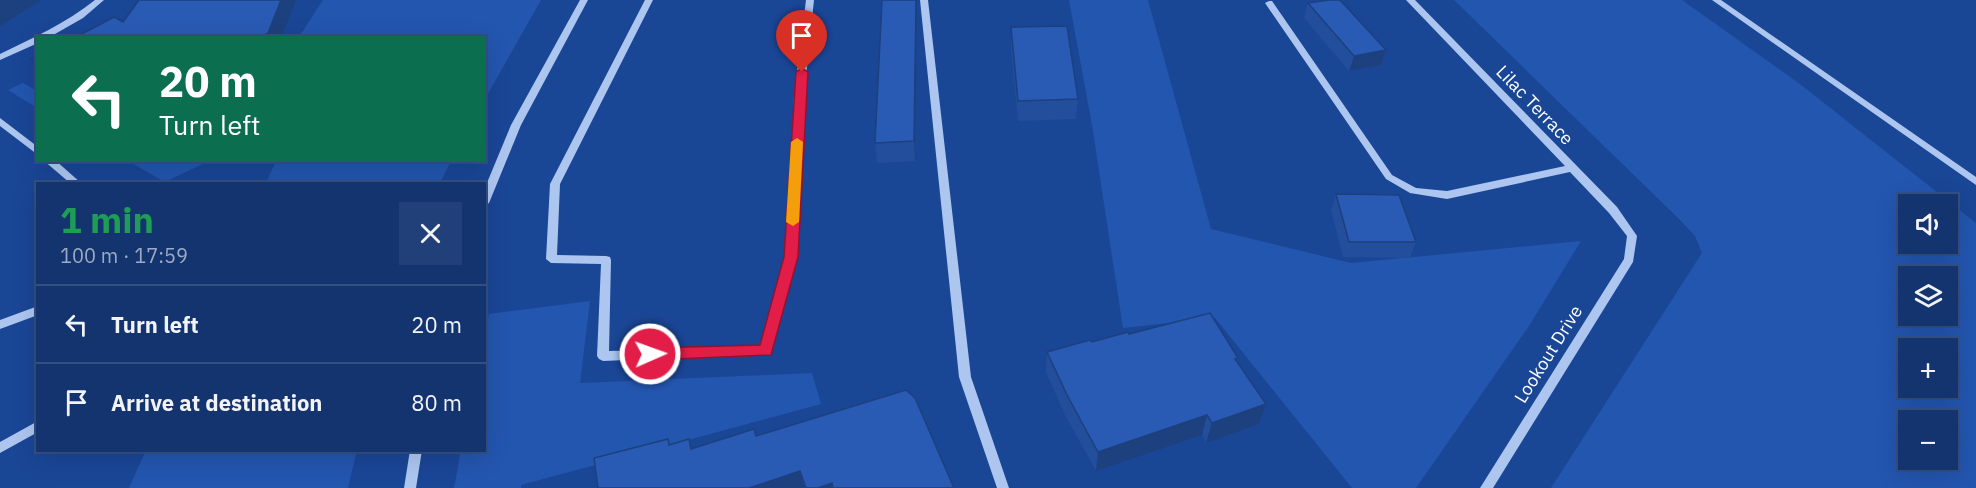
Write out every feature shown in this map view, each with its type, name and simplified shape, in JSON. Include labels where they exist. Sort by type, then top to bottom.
[{"type":"street","points":[[43,36],[80,16],[100,0]]},
{"type":"street","points":[[486,198],[516,124],[584,0]]},
{"type":"street","points":[[649,0],[555,184],[551,259],[606,260],[603,356],[766,351],[791,257],[799,96],[810,0]]},
{"type":"street","points":[[924,0],[965,377],[1003,488]]},
{"type":"street","name":"Lilac Terrace","points":[[1410,0],[1613,210],[1632,236]]},
{"type":"street","points":[[1716,0],[1976,182]]},
{"type":"street","points":[[1269,3],[1389,177],[1414,191],[1447,195],[1572,168]]},
{"type":"street","points":[[0,57],[36,39]]},
{"type":"street","points":[[0,121],[36,150]]},
{"type":"street","points":[[50,162],[75,182]]},
{"type":"street","name":"Lookout Drive","points":[[1486,488],[1629,259],[1632,236]]},
{"type":"street","points":[[0,325],[36,311]]},
{"type":"street","points":[[0,448],[36,427]]},
{"type":"street","points":[[410,488],[416,452]]},
{"type":"shaded area","points":[[323,0],[541,0],[486,97],[486,36],[300,36]]},
{"type":"shaded area","points":[[1069,0],[1148,0],[1211,229],[1351,263],[1581,241],[1529,326],[1416,488],[1352,488],[1215,318],[1123,328],[1092,125]]},
{"type":"shaded area","points":[[1454,0],[1682,0],[1800,84],[1939,194],[1898,194],[1898,254],[1958,254],[1958,209],[1976,223],[1976,488],[1551,488],[1702,253],[1695,236]]},
{"type":"shaded area","points":[[23,83],[36,90],[36,107],[8,90]]},
{"type":"shaded area","points":[[130,162],[207,162],[165,182]]},
{"type":"shaded area","points":[[275,162],[450,162],[440,182],[266,182]]},
{"type":"shaded area","points":[[590,301],[580,383],[812,373],[821,404],[521,485],[521,488],[454,488],[461,452],[486,452],[486,327],[489,314]]},
{"type":"shaded area","points":[[145,452],[357,452],[348,488],[129,488]]},
{"type":"building","points":[[139,0],[281,0],[268,33],[263,36],[78,36],[114,17],[123,22]]},
{"type":"building","points":[[882,0],[916,0],[914,141],[875,143]]},
{"type":"building","points":[[1340,0],[1386,50],[1354,56],[1308,3]]},
{"type":"building","points":[[1067,26],[1078,99],[1018,101],[1011,27]]},
{"type":"building","points":[[1336,194],[1399,195],[1416,242],[1349,242]]},
{"type":"building","points":[[1210,313],[1238,358],[1235,359],[1266,404],[1212,423],[1207,415],[1098,452],[1047,352]]},
{"type":"building","points":[[906,390],[915,398],[954,488],[833,488],[832,483],[818,488],[806,488],[800,471],[749,488],[598,488],[594,458],[668,439],[669,445],[689,439],[691,449],[754,429],[756,436]]},
{"type":"slow traffic","points":[[793,222],[797,142]]},
{"type":"route","points":[[650,354],[766,351],[791,257],[802,72]]}]
